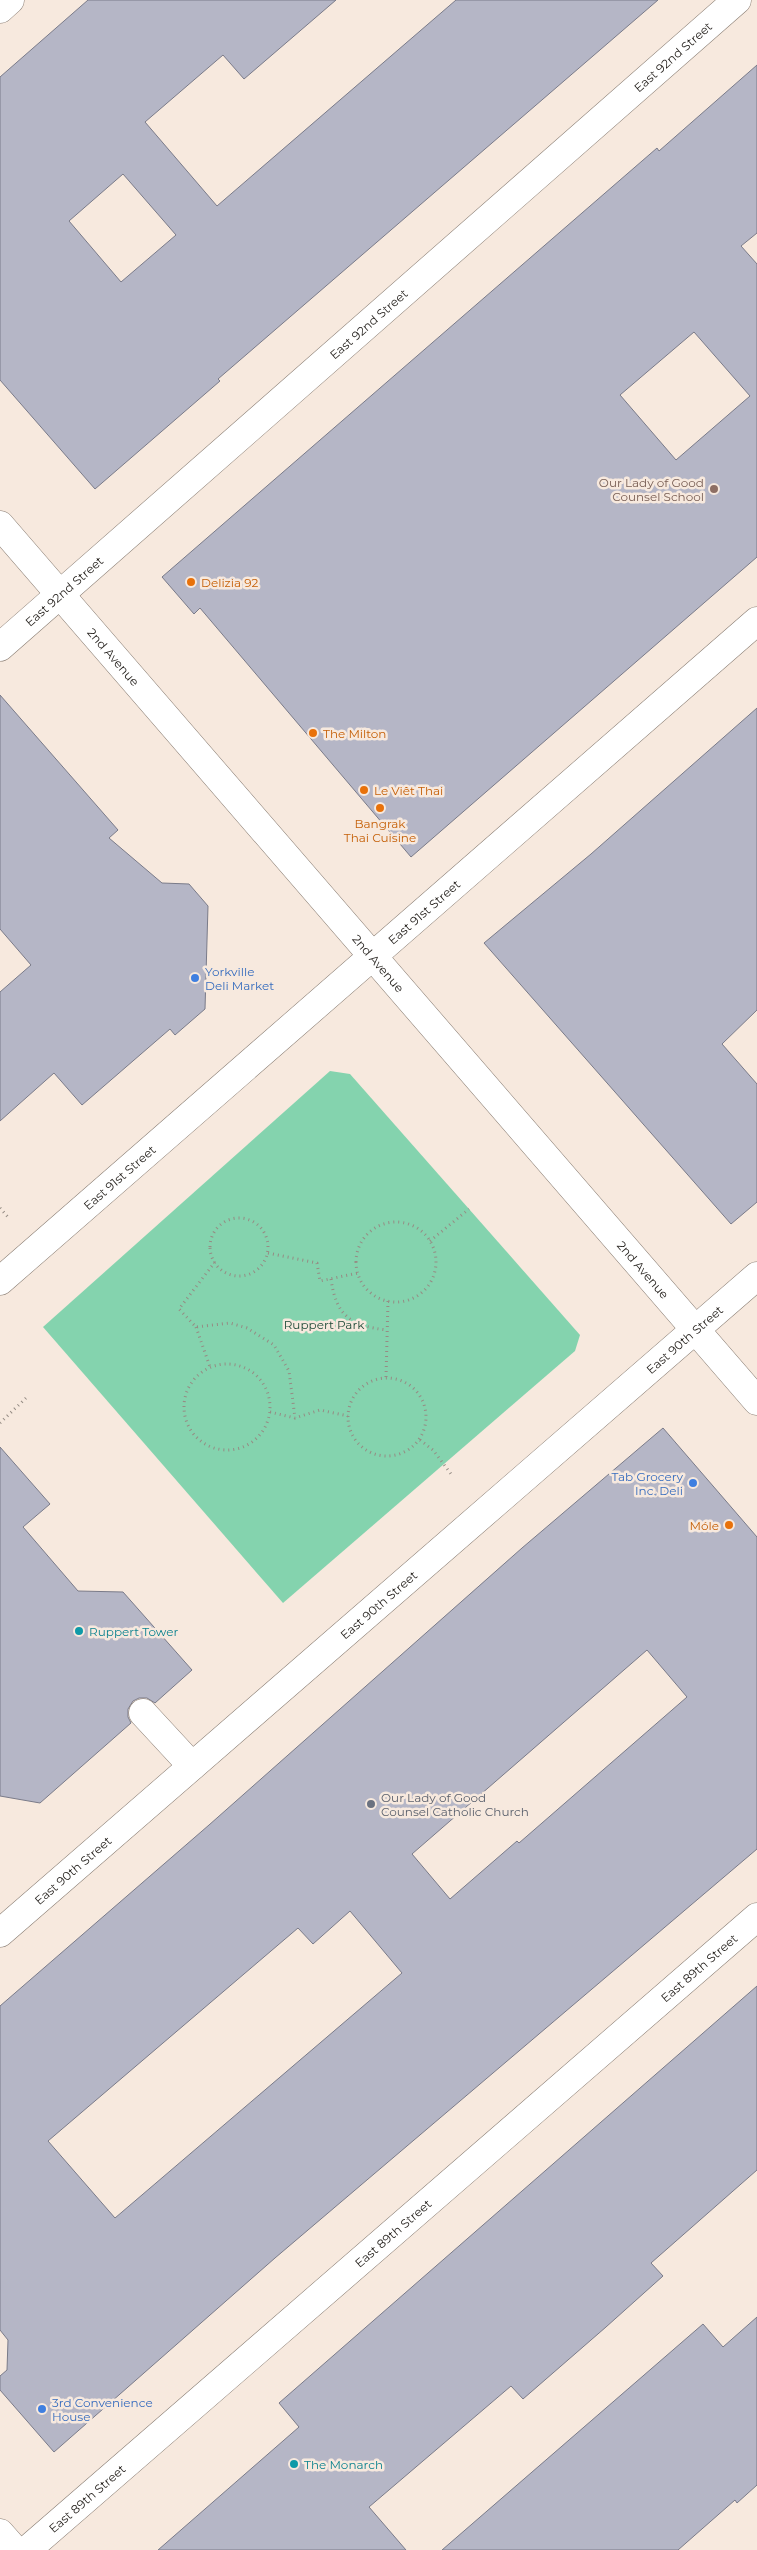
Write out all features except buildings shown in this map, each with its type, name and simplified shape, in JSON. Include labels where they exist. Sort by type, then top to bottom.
[{"type":"street","points":[[0,9],[10,0]]},
{"type":"street","name":"East 92nd Street","points":[[0,647],[737,0]]},
{"type":"street","name":"2nd Avenue","points":[[0,525],[757,1401]]},
{"type":"street","name":"East 91st Street","points":[[0,1281],[757,621]]},
{"type":"street","name":"East 90th Street","points":[[0,1933],[757,1276]]},
{"type":"street","points":[[142,1713],[192,1766]]},
{"type":"street","name":"East 89th Street","points":[[27,2550],[757,1916]]},
{"type":"street","points":[[0,2533],[15,2550]]},
{"type":"path","points":[[0,1208],[8,1217]]},
{"type":"path","points":[[430,1241],[469,1209]]},
{"type":"path","points":[[236,1218],[245,1219],[260,1227],[268,1244],[268,1253],[258,1270],[239,1276],[220,1269],[215,1262],[211,1243],[219,1227],[236,1218]]},
{"type":"path","points":[[398,1222],[411,1224],[422,1231],[430,1241],[436,1266],[432,1279],[414,1298],[388,1301],[369,1292],[358,1273],[356,1260],[358,1248],[364,1236],[374,1228],[386,1223],[398,1222]]},
{"type":"path","points":[[268,1253],[317,1262],[320,1282],[358,1273]]},
{"type":"path","points":[[210,1367],[196,1327],[179,1309],[215,1262]]},
{"type":"path","points":[[331,1279],[334,1299],[342,1313],[370,1328],[387,1330]]},
{"type":"path","points":[[386,1377],[388,1301]]},
{"type":"path","points":[[196,1327],[230,1323],[247,1328],[274,1345],[288,1371],[295,1418]]},
{"type":"path","points":[[225,1364],[240,1365],[253,1372],[263,1383],[269,1397],[270,1412],[267,1426],[259,1437],[247,1446],[234,1450],[220,1450],[207,1446],[191,1432],[184,1412],[184,1398],[189,1385],[198,1374],[210,1367],[225,1364]]},
{"type":"path","points":[[386,1377],[398,1379],[409,1384],[418,1392],[424,1403],[427,1416],[420,1440],[400,1455],[375,1455],[364,1449],[355,1440],[349,1428],[348,1416],[350,1405],[359,1390],[374,1380],[386,1377]]},
{"type":"path","points":[[0,1423],[26,1398]]},
{"type":"path","points":[[270,1412],[295,1418],[320,1410],[348,1416]]},
{"type":"path","points":[[420,1440],[433,1450],[451,1474]]},
{"type":"green space","name":"Ruppert Park","points":[[330,1071],[350,1074],[580,1335],[575,1351],[283,1603],[43,1327]]},
{"type":"place","name":"Our Lady of Good Counsel School","points":[[714,489]]},
{"type":"place","name":"Delizia 92","points":[[191,582]]},
{"type":"place","name":"The Milton","points":[[313,733]]},
{"type":"place","name":"Le Viêt Thai","points":[[364,790]]},
{"type":"place","name":"Bangrak Thai Cuisine","points":[[380,808]]},
{"type":"place","name":"Yorkville Deli Market","points":[[195,978]]},
{"type":"place","name":"Tab Grocery Inc. Deli","points":[[693,1483]]},
{"type":"place","name":"Móle","points":[[729,1525]]},
{"type":"place","name":"Ruppert Tower","points":[[79,1631]]},
{"type":"place","name":"Our Lady of Good Counsel Catholic Church","points":[[371,1804]]},
{"type":"place","name":"3rd Convenience House","points":[[42,2409]]},
{"type":"place","name":"The Monarch","points":[[294,2464]]}]
